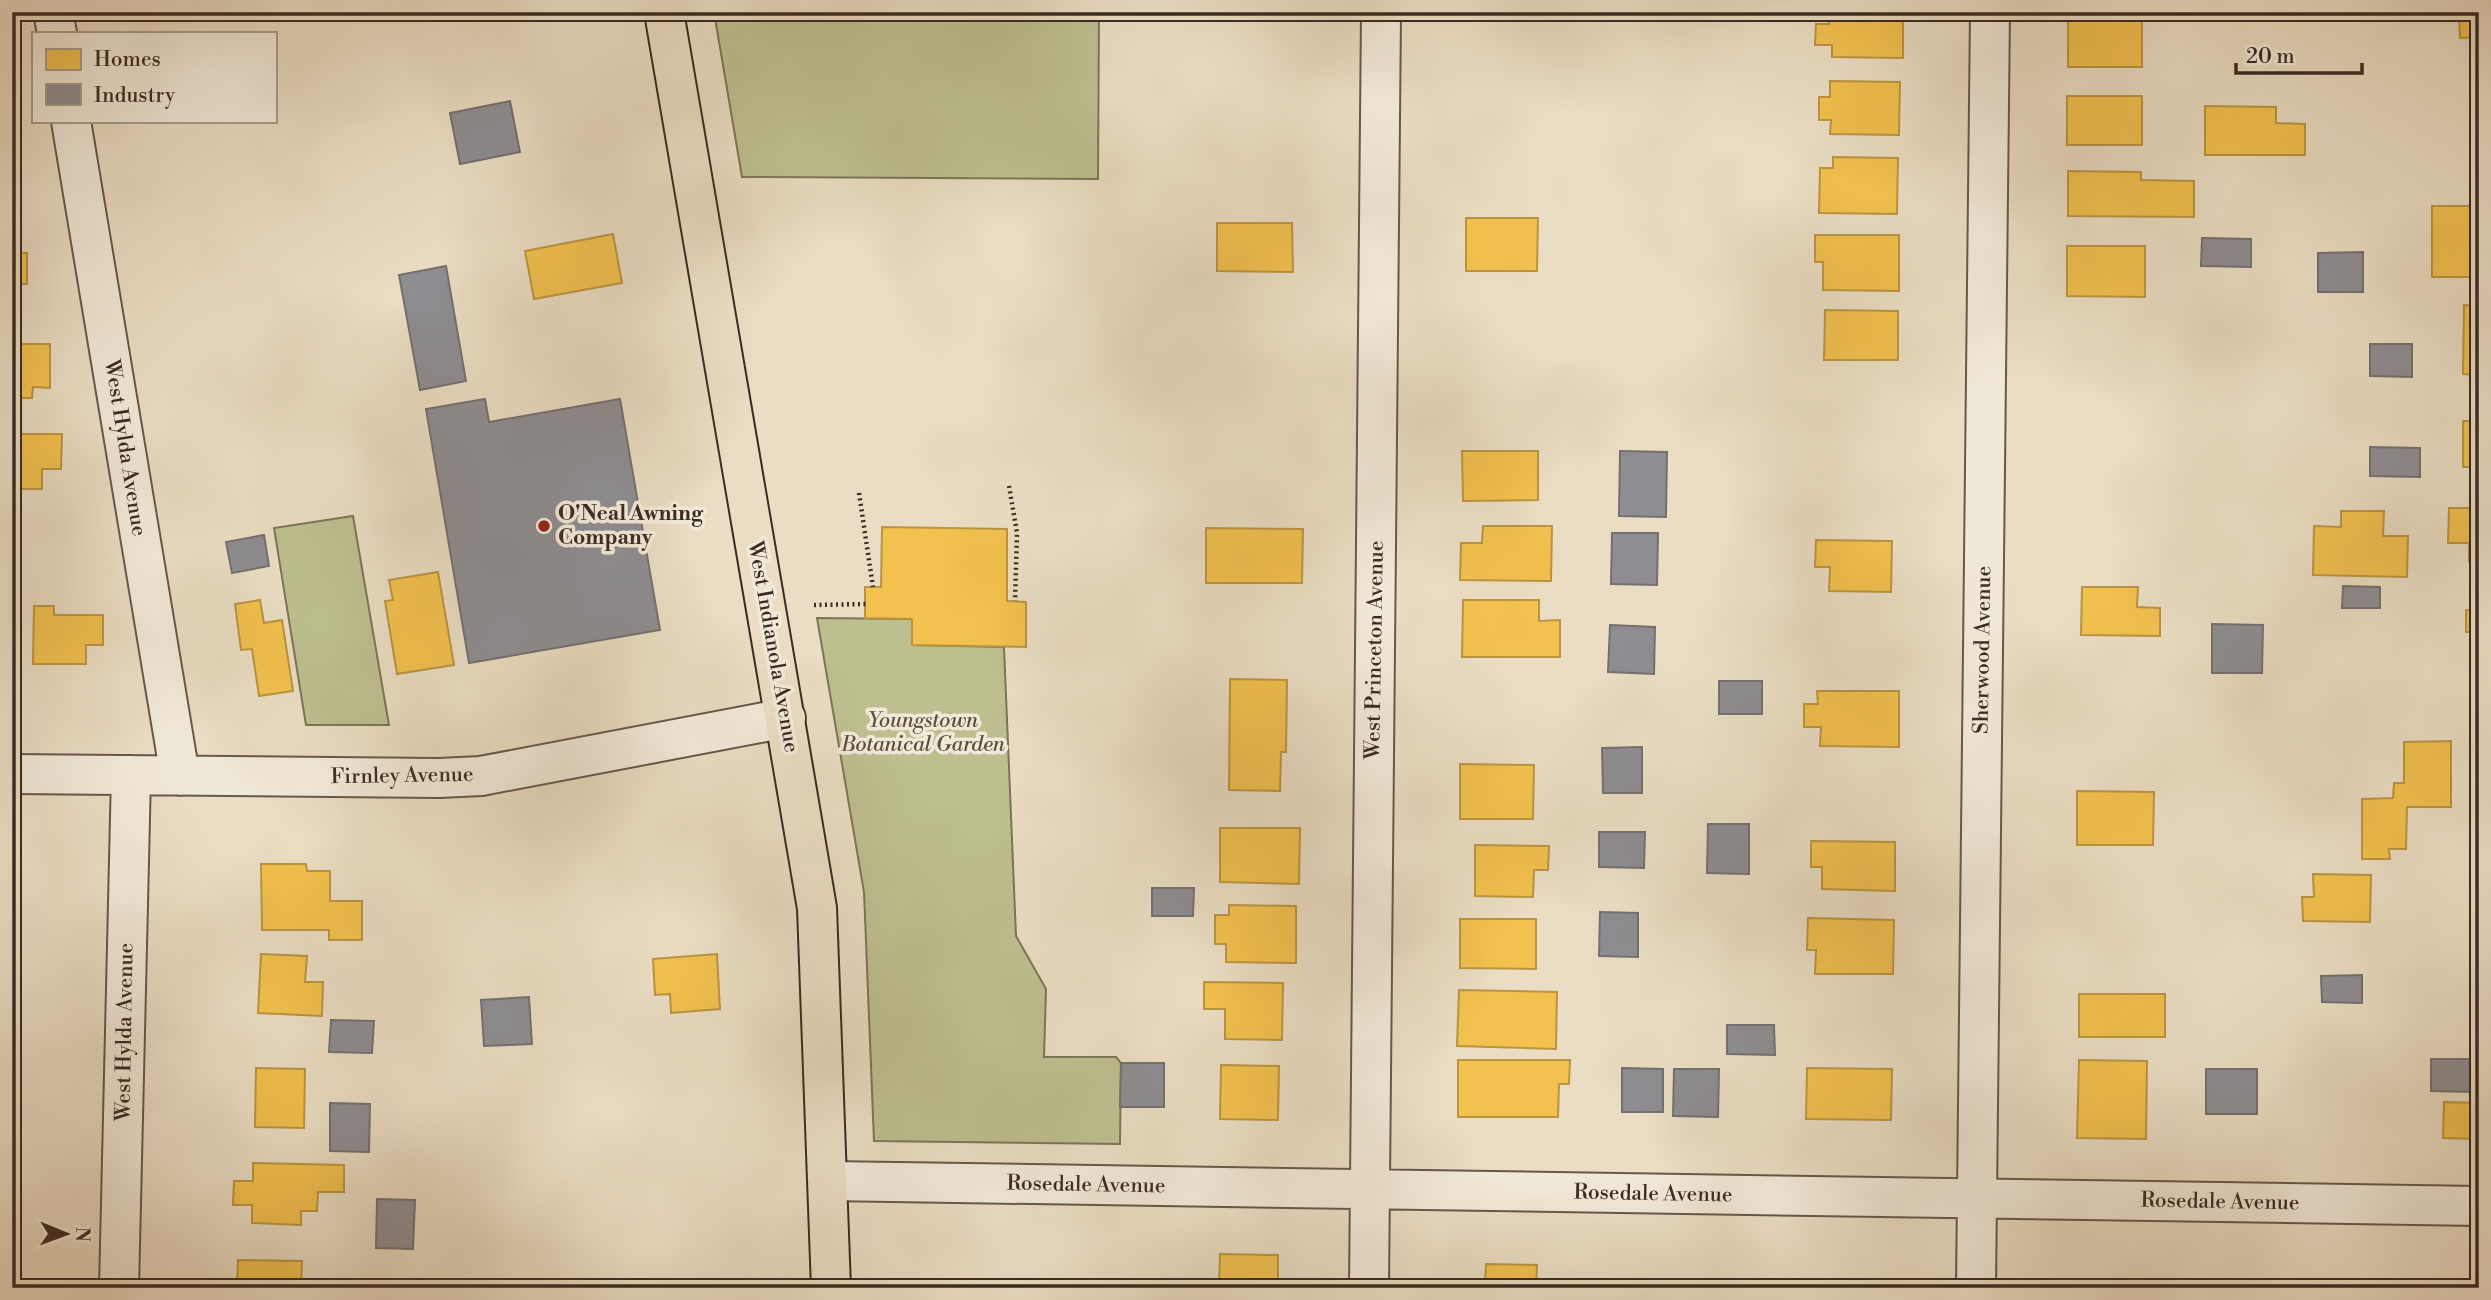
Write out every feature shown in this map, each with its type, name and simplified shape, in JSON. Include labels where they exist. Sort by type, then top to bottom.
[{"type":"main road","name":"West Indianola Avenue","points":[[664,12],[817,908],[831,1288]]},
{"type":"street","points":[[53,12],[57,32]]},
{"type":"street","name":"West Princeton Avenue","points":[[1369,1288],[1381,12]]},
{"type":"street","name":"Sherwood Avenue","points":[[1976,1288],[1990,12]]},
{"type":"street","name":"West Hylda Avenue","points":[[71,122],[180,776]]},
{"type":"street","name":"Firnley Avenue","points":[[12,774],[439,778],[481,776],[786,718]]},
{"type":"street","name":"West Hylda Avenue","points":[[119,1288],[131,775]]},
{"type":"street","name":"Rosedale Avenue","points":[[828,1181],[2479,1206]]},
{"type":"path","points":[[1009,486],[1017,533],[1015,601]]},
{"type":"path","points":[[859,493],[873,587]]},
{"type":"path","points":[[814,605],[866,604]]},
{"type":"green space","points":[[714,12],[1099,12],[1098,179],[742,177]]},
{"type":"green space","points":[[353,516],[389,725],[306,725],[274,528]]},
{"type":"green space","name":"Youngstown Botanical Garden","points":[[817,618],[912,619],[912,645],[1004,647],[1016,936],[1046,989],[1044,1057],[1116,1057],[1121,1063],[1120,1144],[874,1141],[864,892]]},
{"type":"building: Homes","points":[[1829,12],[1903,12],[1903,58],[1832,57],[1832,45],[1815,45],[1816,24],[1829,24]]},
{"type":"building: Homes","points":[[2459,12],[2479,12],[2479,37],[2460,38]]},
{"type":"building: Homes","points":[[2068,19],[2142,19],[2142,67],[2068,67]]},
{"type":"building: Homes","points":[[1830,81],[1900,82],[1899,135],[1830,134],[1831,120],[1819,120],[1819,97],[1830,97]]},
{"type":"building: Homes","points":[[2067,96],[2142,96],[2142,145],[2067,145]]},
{"type":"building: Homes","points":[[2205,106],[2276,107],[2276,123],[2305,124],[2305,155],[2205,155]]},
{"type":"building: Homes","points":[[1833,157],[1898,158],[1897,214],[1819,213],[1820,168],[1833,168]]},
{"type":"building: Homes","points":[[2068,171],[2141,172],[2141,180],[2194,181],[2194,217],[2068,216]]},
{"type":"building: Homes","points":[[2432,206],[2479,206],[2479,277],[2432,277]]},
{"type":"building: Homes","points":[[1466,218],[1538,218],[1537,271],[1466,271]]},
{"type":"building: Homes","points":[[1217,223],[1292,223],[1293,272],[1217,271]]},
{"type":"building: Homes","points":[[613,234],[622,283],[534,299],[525,251]]},
{"type":"building: Homes","points":[[1815,235],[1899,235],[1899,291],[1823,290],[1823,262],[1815,262]]},
{"type":"building: Homes","points":[[2067,246],[2145,246],[2145,297],[2067,296]]},
{"type":"building: Homes","points":[[12,252],[27,253],[27,284],[12,284]]},
{"type":"building: Homes","points":[[2464,305],[2479,306],[2479,375],[2463,374]]},
{"type":"building: Homes","points":[[1825,310],[1898,311],[1898,360],[1824,360]]},
{"type":"building: Homes","points":[[12,344],[50,344],[50,388],[33,387],[32,398],[12,398]]},
{"type":"building: Homes","points":[[2463,421],[2479,421],[2479,467],[2463,467]]},
{"type":"building: Homes","points":[[12,434],[62,434],[61,469],[42,469],[42,489],[12,489]]},
{"type":"building: Homes","points":[[1462,451],[1538,451],[1538,500],[1463,501]]},
{"type":"building: Homes","points":[[2449,508],[2479,508],[2479,561],[2469,561],[2469,543],[2448,543]]},
{"type":"building: Homes","points":[[2341,511],[2384,511],[2383,536],[2408,536],[2407,577],[2313,575],[2314,526],[2341,527]]},
{"type":"building: Homes","points":[[1483,526],[1552,526],[1551,581],[1460,580],[1461,543],[1482,543]]},
{"type":"building: Homes","points":[[882,527],[1007,529],[1007,601],[1026,602],[1026,647],[912,645],[912,619],[865,618],[865,587],[881,587]]},
{"type":"building: Homes","points":[[1206,528],[1303,529],[1302,583],[1206,583]]},
{"type":"building: Homes","points":[[1816,540],[1892,541],[1891,592],[1829,591],[1830,567],[1815,567]]},
{"type":"building: Homes","points":[[438,572],[454,665],[397,674],[385,601],[393,600],[389,580]]},
{"type":"building: Homes","points":[[2082,587],[2138,587],[2137,607],[2160,608],[2160,636],[2081,635]]},
{"type":"building: Homes","points":[[260,600],[264,623],[282,620],[293,691],[259,696],[252,649],[241,650],[235,604]]},
{"type":"building: Homes","points":[[1463,600],[1539,600],[1539,621],[1560,620],[1560,657],[1462,657]]},
{"type":"building: Homes","points":[[34,606],[54,606],[54,615],[103,615],[103,645],[86,645],[86,664],[33,664]]},
{"type":"building: Homes","points":[[2466,610],[2479,610],[2479,632],[2466,632]]},
{"type":"building: Homes","points":[[1230,679],[1287,680],[1286,752],[1281,752],[1280,791],[1229,790]]},
{"type":"building: Homes","points":[[1817,691],[1899,691],[1899,747],[1820,746],[1821,727],[1804,727],[1804,704],[1818,704]]},
{"type":"building: Homes","points":[[2451,741],[2451,807],[2407,807],[2406,849],[2389,849],[2390,859],[2362,859],[2362,799],[2393,798],[2394,783],[2404,783],[2404,742]]},
{"type":"building: Homes","points":[[1460,764],[1534,765],[1533,819],[1460,819]]},
{"type":"building: Homes","points":[[2077,791],[2154,792],[2153,845],[2077,845]]},
{"type":"building: Homes","points":[[1220,828],[1300,828],[1299,884],[1220,882]]},
{"type":"building: Homes","points":[[1811,841],[1895,842],[1895,891],[1822,889],[1822,867],[1811,867]]},
{"type":"building: Homes","points":[[1475,845],[1549,846],[1548,870],[1534,870],[1533,897],[1475,896]]},
{"type":"building: Homes","points":[[261,864],[306,864],[307,871],[330,871],[330,901],[362,901],[362,940],[329,940],[329,930],[262,930]]},
{"type":"building: Homes","points":[[2313,874],[2371,875],[2370,922],[2303,921],[2302,897],[2314,897]]},
{"type":"building: Homes","points":[[1229,905],[1296,906],[1296,963],[1226,962],[1226,944],[1215,944],[1215,915],[1229,915]]},
{"type":"building: Homes","points":[[1808,918],[1894,920],[1893,974],[1815,974],[1816,950],[1807,950]]},
{"type":"building: Homes","points":[[1460,919],[1536,919],[1536,969],[1460,968]]},
{"type":"building: Homes","points":[[261,954],[307,956],[305,982],[323,982],[322,1016],[258,1013]]},
{"type":"building: Homes","points":[[717,954],[720,1009],[671,1013],[670,994],[655,995],[653,959]]},
{"type":"building: Homes","points":[[1204,982],[1283,983],[1282,1040],[1225,1039],[1225,1009],[1204,1009]]},
{"type":"building: Homes","points":[[1459,990],[1557,992],[1556,1049],[1457,1046]]},
{"type":"building: Homes","points":[[2079,994],[2165,994],[2165,1037],[2079,1037]]},
{"type":"building: Homes","points":[[1458,1060],[1570,1060],[1569,1084],[1559,1084],[1558,1117],[1458,1117]]},
{"type":"building: Homes","points":[[2079,1060],[2147,1061],[2146,1139],[2077,1138]]},
{"type":"building: Homes","points":[[1221,1065],[1279,1066],[1278,1120],[1220,1119]]},
{"type":"building: Homes","points":[[256,1068],[305,1069],[304,1128],[255,1127]]},
{"type":"building: Homes","points":[[1807,1068],[1892,1069],[1891,1120],[1806,1119]]},
{"type":"building: Homes","points":[[2444,1102],[2479,1103],[2479,1139],[2443,1138]]},
{"type":"building: Homes","points":[[253,1163],[344,1165],[344,1192],[318,1192],[317,1211],[301,1211],[301,1225],[252,1223],[252,1205],[233,1205],[234,1181],[253,1181]]},
{"type":"building: Homes","points":[[1220,1254],[1278,1255],[1278,1288],[1219,1286]]},
{"type":"building: Homes","points":[[238,1260],[302,1261],[301,1288],[237,1286]]},
{"type":"building: Homes","points":[[1486,1264],[1537,1265],[1536,1288],[1463,1288],[1463,1285],[1485,1285]]},
{"type":"building: Industry","points":[[510,101],[520,152],[460,164],[450,113]]},
{"type":"building: Industry","points":[[2202,238],[2251,239],[2251,267],[2201,266]]},
{"type":"building: Industry","points":[[2363,252],[2363,292],[2318,292],[2318,253]]},
{"type":"building: Industry","points":[[446,266],[466,381],[420,390],[399,275]]},
{"type":"building: Industry","points":[[2370,344],[2412,344],[2412,377],[2370,376]]},
{"type":"building: Industry","name":"O'Neal Awning Company","points":[[485,399],[489,422],[620,399],[660,630],[469,663],[426,409]]},
{"type":"building: Industry","points":[[2370,447],[2420,448],[2420,477],[2370,476]]},
{"type":"building: Industry","points":[[1620,451],[1667,452],[1666,517],[1619,516]]},
{"type":"building: Industry","points":[[1612,533],[1658,533],[1657,585],[1611,584]]},
{"type":"building: Industry","points":[[264,535],[269,566],[232,573],[226,542]]},
{"type":"building: Industry","points":[[12,543],[21,543],[21,580],[12,580]]},
{"type":"building: Industry","points":[[2343,586],[2380,587],[2380,608],[2342,608]]},
{"type":"building: Industry","points":[[2212,624],[2263,625],[2262,673],[2212,673]]},
{"type":"building: Industry","points":[[1610,625],[1655,627],[1654,674],[1608,672]]},
{"type":"building: Industry","points":[[1719,681],[1762,681],[1762,714],[1719,714]]},
{"type":"building: Industry","points":[[1642,747],[1642,793],[1603,793],[1602,748]]},
{"type":"building: Industry","points":[[1708,824],[1749,824],[1749,874],[1707,873]]},
{"type":"building: Industry","points":[[1599,832],[1645,832],[1644,868],[1599,867]]},
{"type":"building: Industry","points":[[1152,888],[1194,888],[1193,916],[1152,916]]},
{"type":"building: Industry","points":[[1600,912],[1638,913],[1638,957],[1599,956]]},
{"type":"building: Industry","points":[[2362,975],[2362,1003],[2322,1002],[2321,976]]},
{"type":"building: Industry","points":[[529,997],[532,1044],[484,1046],[481,1000]]},
{"type":"building: Industry","points":[[331,1020],[374,1021],[372,1053],[329,1052]]},
{"type":"building: Industry","points":[[1727,1025],[1774,1025],[1775,1055],[1727,1054]]},
{"type":"building: Industry","points":[[2431,1059],[2473,1059],[2473,1092],[2431,1091]]},
{"type":"building: Industry","points":[[1121,1063],[1164,1063],[1164,1107],[1120,1107]]},
{"type":"building: Industry","points":[[1622,1068],[1663,1069],[1663,1112],[1622,1112]]},
{"type":"building: Industry","points":[[1674,1069],[1719,1069],[1718,1117],[1673,1116]]},
{"type":"building: Industry","points":[[2206,1069],[2257,1069],[2257,1114],[2206,1114]]},
{"type":"building: Industry","points":[[330,1103],[370,1104],[369,1152],[330,1151]]},
{"type":"building: Industry","points":[[377,1199],[415,1200],[413,1249],[376,1248]]},
{"type":"place","name":"O'Neal Awning Company","points":[[544,526]]}]
